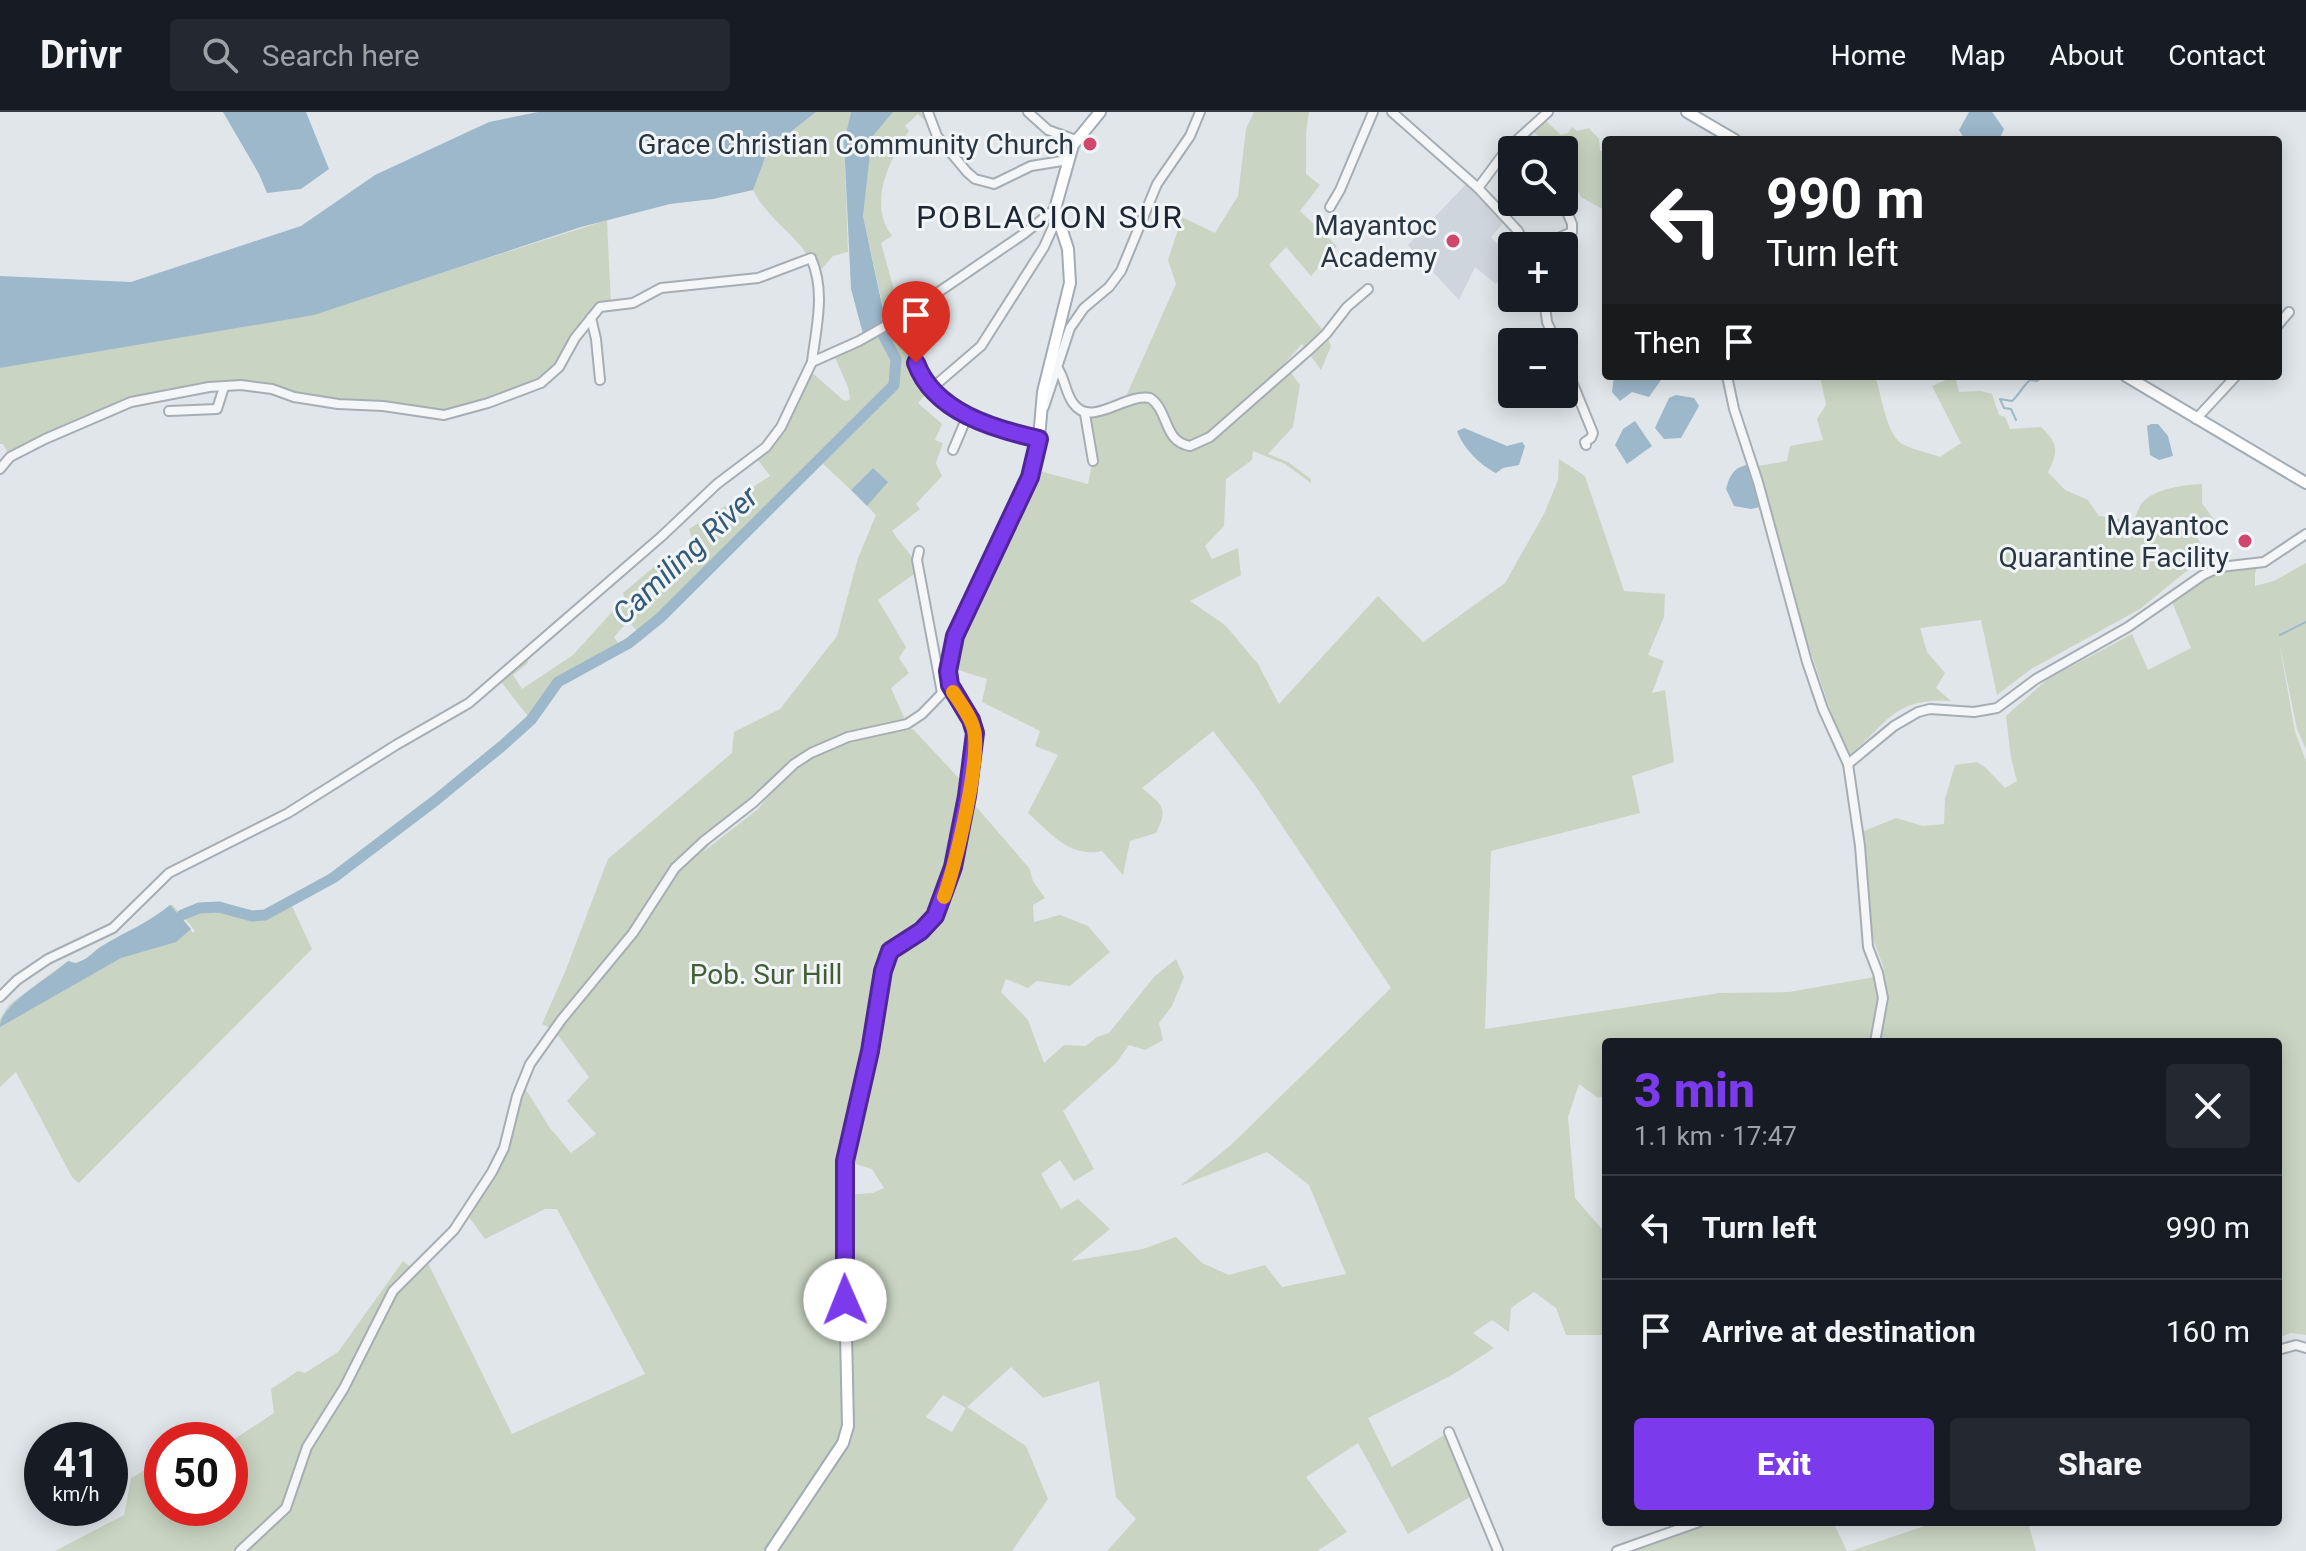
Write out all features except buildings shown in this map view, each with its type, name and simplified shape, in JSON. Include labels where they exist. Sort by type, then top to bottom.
[{"type":"main road","points":[[771,1551],[843,1443],[848,1426],[845,1161],[888,955],[893,948],[921,931],[935,916],[953,867],[975,741],[971,720],[946,689],[948,671],[955,637],[1030,477],[1039,439],[1043,392],[1070,283],[1068,249],[1056,214],[1068,160],[1076,140],[1100,112]]},
{"type":"main road","points":[[1687,112],[1728,136]]},
{"type":"main road","points":[[2133,380],[2306,483]]},
{"type":"street","points":[[928,112],[937,136],[975,179],[994,184],[1031,166],[1068,160]]},
{"type":"street","points":[[1028,112],[1048,130],[1076,140]]},
{"type":"street","points":[[1042,414],[1067,335],[1078,315],[1109,287],[1121,271],[1157,184],[1190,136],[1200,112]]},
{"type":"street","points":[[1330,207],[1373,112]]},
{"type":"street","points":[[1392,112],[1498,207]]},
{"type":"street","points":[[1524,136],[1548,112]]},
{"type":"street","points":[[1478,188],[1498,164]]},
{"type":"street","points":[[812,362],[905,315],[1056,214]]},
{"type":"street","points":[[932,388],[981,346],[1044,247],[1056,214]]},
{"type":"street","points":[[1506,216],[1518,232]]},
{"type":"street","points":[[0,469],[10,457],[45,439],[131,402],[224,387],[241,385],[338,404],[383,406],[444,415],[541,383],[559,367],[568,347],[600,307],[633,303],[657,289],[758,278],[811,258],[817,274],[820,303],[812,362],[781,427],[766,447],[717,484],[662,536],[472,700],[288,813],[169,873],[113,928],[40,964],[0,997]]},
{"type":"street","points":[[1085,414],[1134,397],[1150,398],[1160,407],[1165,424],[1178,443],[1197,444],[1210,437],[1309,350],[1347,307],[1368,289]]},
{"type":"street","points":[[915,308],[916,363],[932,388],[970,417],[994,428],[1039,439]]},
{"type":"street","points":[[2282,320],[2289,312]]},
{"type":"street","points":[[591,318],[600,380]]},
{"type":"street","points":[[1057,367],[1070,399],[1085,414],[1093,461]]},
{"type":"street","points":[[1728,380],[1807,662],[1823,709],[1848,764],[1860,846],[1868,947],[1883,998],[1876,1038]]},
{"type":"street","points":[[2196,419],[2232,380]]},
{"type":"street","points":[[169,411],[217,409],[224,387]]},
{"type":"street","points":[[1578,396],[1593,433],[1586,445]]},
{"type":"street","points":[[953,450],[970,417]]},
{"type":"street","points":[[1848,764],[1894,726],[1918,712],[1930,709],[1974,712],[1997,708],[2036,679],[2128,627],[2203,575],[2220,567],[2264,562],[2306,534]]},
{"type":"street","points":[[240,1551],[286,1508],[307,1447],[344,1388],[393,1291],[454,1230],[492,1172],[504,1148],[517,1096],[530,1064],[562,1019],[633,933],[675,868],[794,764],[833,742],[866,731],[907,724],[946,689],[917,560],[919,551]]},
{"type":"street","points":[[2282,1349],[2296,1345],[2306,1348]]},
{"type":"street","points":[[1449,1432],[1498,1551]]},
{"type":"street","points":[[1617,1551],[1688,1526]]},
{"type":"shaded area","name":"Mayantoc Academy","points":[[1468,182],[1498,210],[1498,216],[1507,219],[1491,237],[1498,244],[1498,281],[1496,284],[1475,267],[1459,300],[1408,245]]},
{"type":"green space","points":[[816,112],[851,112],[844,142],[848,252],[833,256],[817,274],[803,250],[768,212],[753,190],[768,150]]},
{"type":"green space","name":"Pob. Sur Hill","points":[[893,112],[929,112],[925,121],[918,114],[905,126],[909,131],[889,168],[881,196],[881,210],[892,236],[881,243],[896,297],[893,300],[903,315],[915,308],[916,361],[932,388],[918,403],[942,424],[935,440],[943,443],[936,463],[942,476],[916,504],[920,509],[892,531],[918,571],[878,600],[906,647],[899,658],[909,673],[891,688],[907,724],[852,736],[814,752],[777,780],[703,852],[758,809],[782,780],[813,758],[866,736],[913,729],[967,787],[945,881],[927,920],[887,946],[876,967],[837,1168],[844,1177],[844,1195],[873,1193],[884,1188],[872,1169],[845,1161],[883,969],[894,950],[927,925],[941,905],[955,859],[967,796],[1029,868],[1033,881],[1045,898],[1033,905],[1034,922],[1060,915],[1088,926],[1110,952],[1070,986],[1037,981],[1028,988],[1006,979],[1001,992],[1028,1020],[1044,1063],[1064,1045],[1086,1046],[1097,1037],[1109,1033],[1154,977],[1176,959],[1184,977],[1172,1006],[1159,1023],[1163,1040],[1145,1050],[1129,1045],[1116,1063],[1063,1111],[1094,1169],[1074,1181],[1060,1160],[1041,1174],[1061,1209],[1078,1199],[1110,1229],[1071,1261],[1143,1249],[1176,1237],[1202,1263],[1229,1275],[1265,1265],[1282,1287],[1346,1274],[1309,1185],[1267,1152],[1180,1186],[1231,1145],[1391,988],[1254,784],[1213,731],[1142,788],[1159,803],[1162,817],[1156,833],[1130,841],[1123,875],[1102,851],[1080,851],[1070,847],[1028,813],[1058,755],[1035,746],[1040,731],[982,702],[987,679],[949,667],[955,636],[1032,469],[1088,484],[1093,459],[1085,414],[1124,401],[1176,284],[1168,260],[1182,217],[1215,233],[1238,196],[1246,129],[1254,112],[1309,112],[1306,174],[1320,185],[1300,211],[1337,246],[1311,276],[1286,247],[1269,265],[1326,334],[1331,346],[1321,370],[1302,344],[1284,364],[1300,385],[1293,427],[1268,454],[1288,462],[1311,479],[1311,483],[1285,464],[1253,451],[1252,460],[1226,479],[1224,526],[1205,546],[1212,559],[1238,548],[1241,575],[1190,601],[1225,625],[1258,664],[1279,704],[1378,596],[1423,642],[1505,583],[1544,514],[1558,480],[1559,459],[1585,476],[1624,591],[1665,594],[1664,617],[1648,655],[1664,661],[1652,693],[1665,690],[1674,762],[1632,776],[1640,813],[1491,851],[1485,1029],[1720,993],[1789,992],[1875,977],[1878,973],[1883,998],[1876,1038],[1602,1038],[1602,1096],[1598,1098],[1579,1084],[1568,1117],[1575,1198],[1602,1229],[1602,1335],[1566,1335],[1556,1308],[1534,1292],[1511,1308],[1509,1332],[1492,1320],[1473,1333],[1494,1348],[1452,1375],[1368,1418],[1392,1467],[1449,1432],[1475,1494],[1408,1534],[1358,1443],[1306,1477],[1347,1532],[1317,1551],[1107,1551],[1136,1519],[1116,1497],[1099,1381],[1043,1398],[1011,1367],[967,1407],[1026,1446],[1048,1499],[1012,1551],[55,1551],[103,1526],[128,1526],[131,1478],[144,1471],[144,1526],[248,1526],[248,1430],[274,1413],[271,1389],[298,1371],[305,1373],[338,1352],[403,1261],[413,1269],[425,1257],[512,1434],[645,1374],[557,1209],[545,1209],[485,1239],[466,1213],[496,1165],[521,1082],[550,1128],[571,1153],[596,1134],[567,1101],[589,1077],[554,1030],[542,1024],[608,859],[732,753],[734,732],[780,709],[837,636],[858,558],[876,515],[867,506],[887,482],[873,468],[851,490],[818,459],[732,549],[664,614],[640,634],[628,621],[614,637],[621,647],[558,682],[531,720],[498,678],[526,654],[528,663],[513,675],[522,689],[573,655],[612,612],[626,602],[623,593],[655,566],[694,544],[689,529],[730,503],[740,515],[749,510],[740,495],[770,476],[755,456],[772,440],[809,370],[842,399],[850,399],[833,353],[887,325],[863,216],[872,137]],"holes":[[[943,1395],[966,1408],[952,1432],[926,1417]]]},
{"type":"green space","points":[[1544,119],[1561,135],[1568,133],[1572,127],[1577,131],[1589,128],[1599,139],[1602,151],[1602,209],[1581,197],[1578,191],[1578,136],[1538,136],[1532,130]]},
{"type":"green space","points":[[607,220],[611,307],[600,307],[564,358],[541,383],[444,415],[350,405],[241,385],[131,402],[10,457],[0,444],[0,368],[363,298]]},
{"type":"green space","points":[[1821,380],[1876,380],[1889,424],[1898,440],[1908,447],[1940,457],[1961,443],[1932,386],[1946,380],[1956,380],[1959,392],[1992,394],[1999,415],[2005,417],[2010,429],[2041,427],[2055,448],[2048,472],[2065,490],[2088,500],[2099,516],[2134,521],[2142,504],[2155,493],[2202,484],[2202,503],[2220,528],[2196,535],[2208,559],[2184,573],[2140,609],[2031,669],[1997,695],[1981,620],[1920,628],[1927,652],[1945,673],[1936,688],[1951,701],[1931,701],[1902,709],[1846,757],[1780,560],[1758,466],[1787,461],[1790,446],[1823,440],[1817,419],[1826,405]]},
{"type":"green space","points":[[2259,563],[2255,586],[2274,581],[2306,563],[2306,749],[2297,729],[2279,641],[2295,732],[2306,761],[2306,1335],[2291,1333],[2282,1336],[2282,1038],[1878,1038],[1889,1000],[1883,966],[1872,936],[1862,832],[1896,818],[1923,826],[1944,824],[1945,799],[1955,765],[1977,762],[2005,788],[2017,781],[2006,716],[2048,679],[2132,634],[2148,670],[2191,648],[2171,599],[2199,583],[2199,577],[2218,568]]},
{"type":"green space","points":[[333,878],[292,906],[312,949],[79,1183],[72,1177],[16,1072],[0,1087],[0,1019],[9,1005],[68,961],[76,963],[84,960],[170,905],[193,933],[195,931],[182,915],[197,909],[219,907],[252,916],[265,915]]},
{"type":"green space","points":[[1687,1526],[1835,1526],[1847,1551],[1615,1551]]},
{"type":"green space","points":[[1924,1526],[2029,1526],[2036,1551],[1851,1551]]},
{"type":"water","points":[[223,112],[306,112],[329,169],[301,189],[267,193]]},
{"type":"water","points":[[538,112],[816,112],[768,150],[753,190],[670,204],[581,227],[314,315],[0,368],[0,276],[131,282],[301,226],[375,175],[489,122]]},
{"type":"water","points":[[851,112],[893,112],[872,137],[863,216],[886,324],[863,334],[851,289],[844,142]]},
{"type":"water","points":[[1969,112],[1992,112],[2004,129],[2001,136],[1963,136],[1959,130]]},
{"type":"water","points":[[1614,380],[1661,380],[1649,397],[1632,392],[1620,401],[1612,392]]},
{"type":"water","points":[[1676,395],[1694,398],[1699,406],[1681,438],[1664,439],[1655,428],[1669,398]]},
{"type":"water","points":[[1635,421],[1652,446],[1627,464],[1615,445],[1623,429]]},
{"type":"water","points":[[2158,424],[2168,436],[2173,456],[2159,460],[2150,455],[2147,426]]},
{"type":"water","points":[[1464,428],[1507,446],[1522,442],[1525,446],[1519,465],[1503,468],[1496,473],[1490,470],[1463,444],[1457,431]]},
{"type":"water","points":[[1746,465],[1750,469],[1760,507],[1751,509],[1734,506],[1726,489],[1732,474]]},
{"type":"water","points":[[873,468],[888,482],[867,506],[851,490]]},
{"type":"water","points":[[170,905],[191,929],[176,942],[121,958],[0,1027],[2,1018],[17,1000],[68,961],[76,963],[84,960]]},
{"type":"waterway","name":"Camiling River","points":[[182,915],[199,908],[219,907],[252,916],[265,915],[333,878],[502,746],[531,720],[558,682],[629,643],[660,618],[894,385],[896,359],[876,322]]},
{"type":"waterway","points":[[2016,420],[2011,409],[2004,408],[2000,399],[2012,401],[2030,380]]},
{"type":"waterway","points":[[2030,380],[2039,380]]},
{"type":"waterway","points":[[2280,635],[2306,622]]},
{"type":"slow traffic","points":[[944,897],[960,834],[975,741],[971,720],[953,692]]},
{"type":"place","name":"Grace Christian Community Church","points":[[1090,144]]},
{"type":"place","name":"Mayantoc Academy","points":[[1453,241]]},
{"type":"place","name":"Mayantoc Quarantine Facility","points":[[2245,541]]},
{"type":"district","name":"POBLACION SUR","points":[[1050,217]]},
{"type":"route","points":[[845,1300],[845,1161],[870,1051],[883,971],[890,951],[921,931],[935,916],[953,867],[967,796],[975,733],[971,720],[950,685],[948,671],[952,649],[955,636],[1030,477],[1039,439],[982,424],[960,411],[937,392],[921,374],[916,363]]}]
